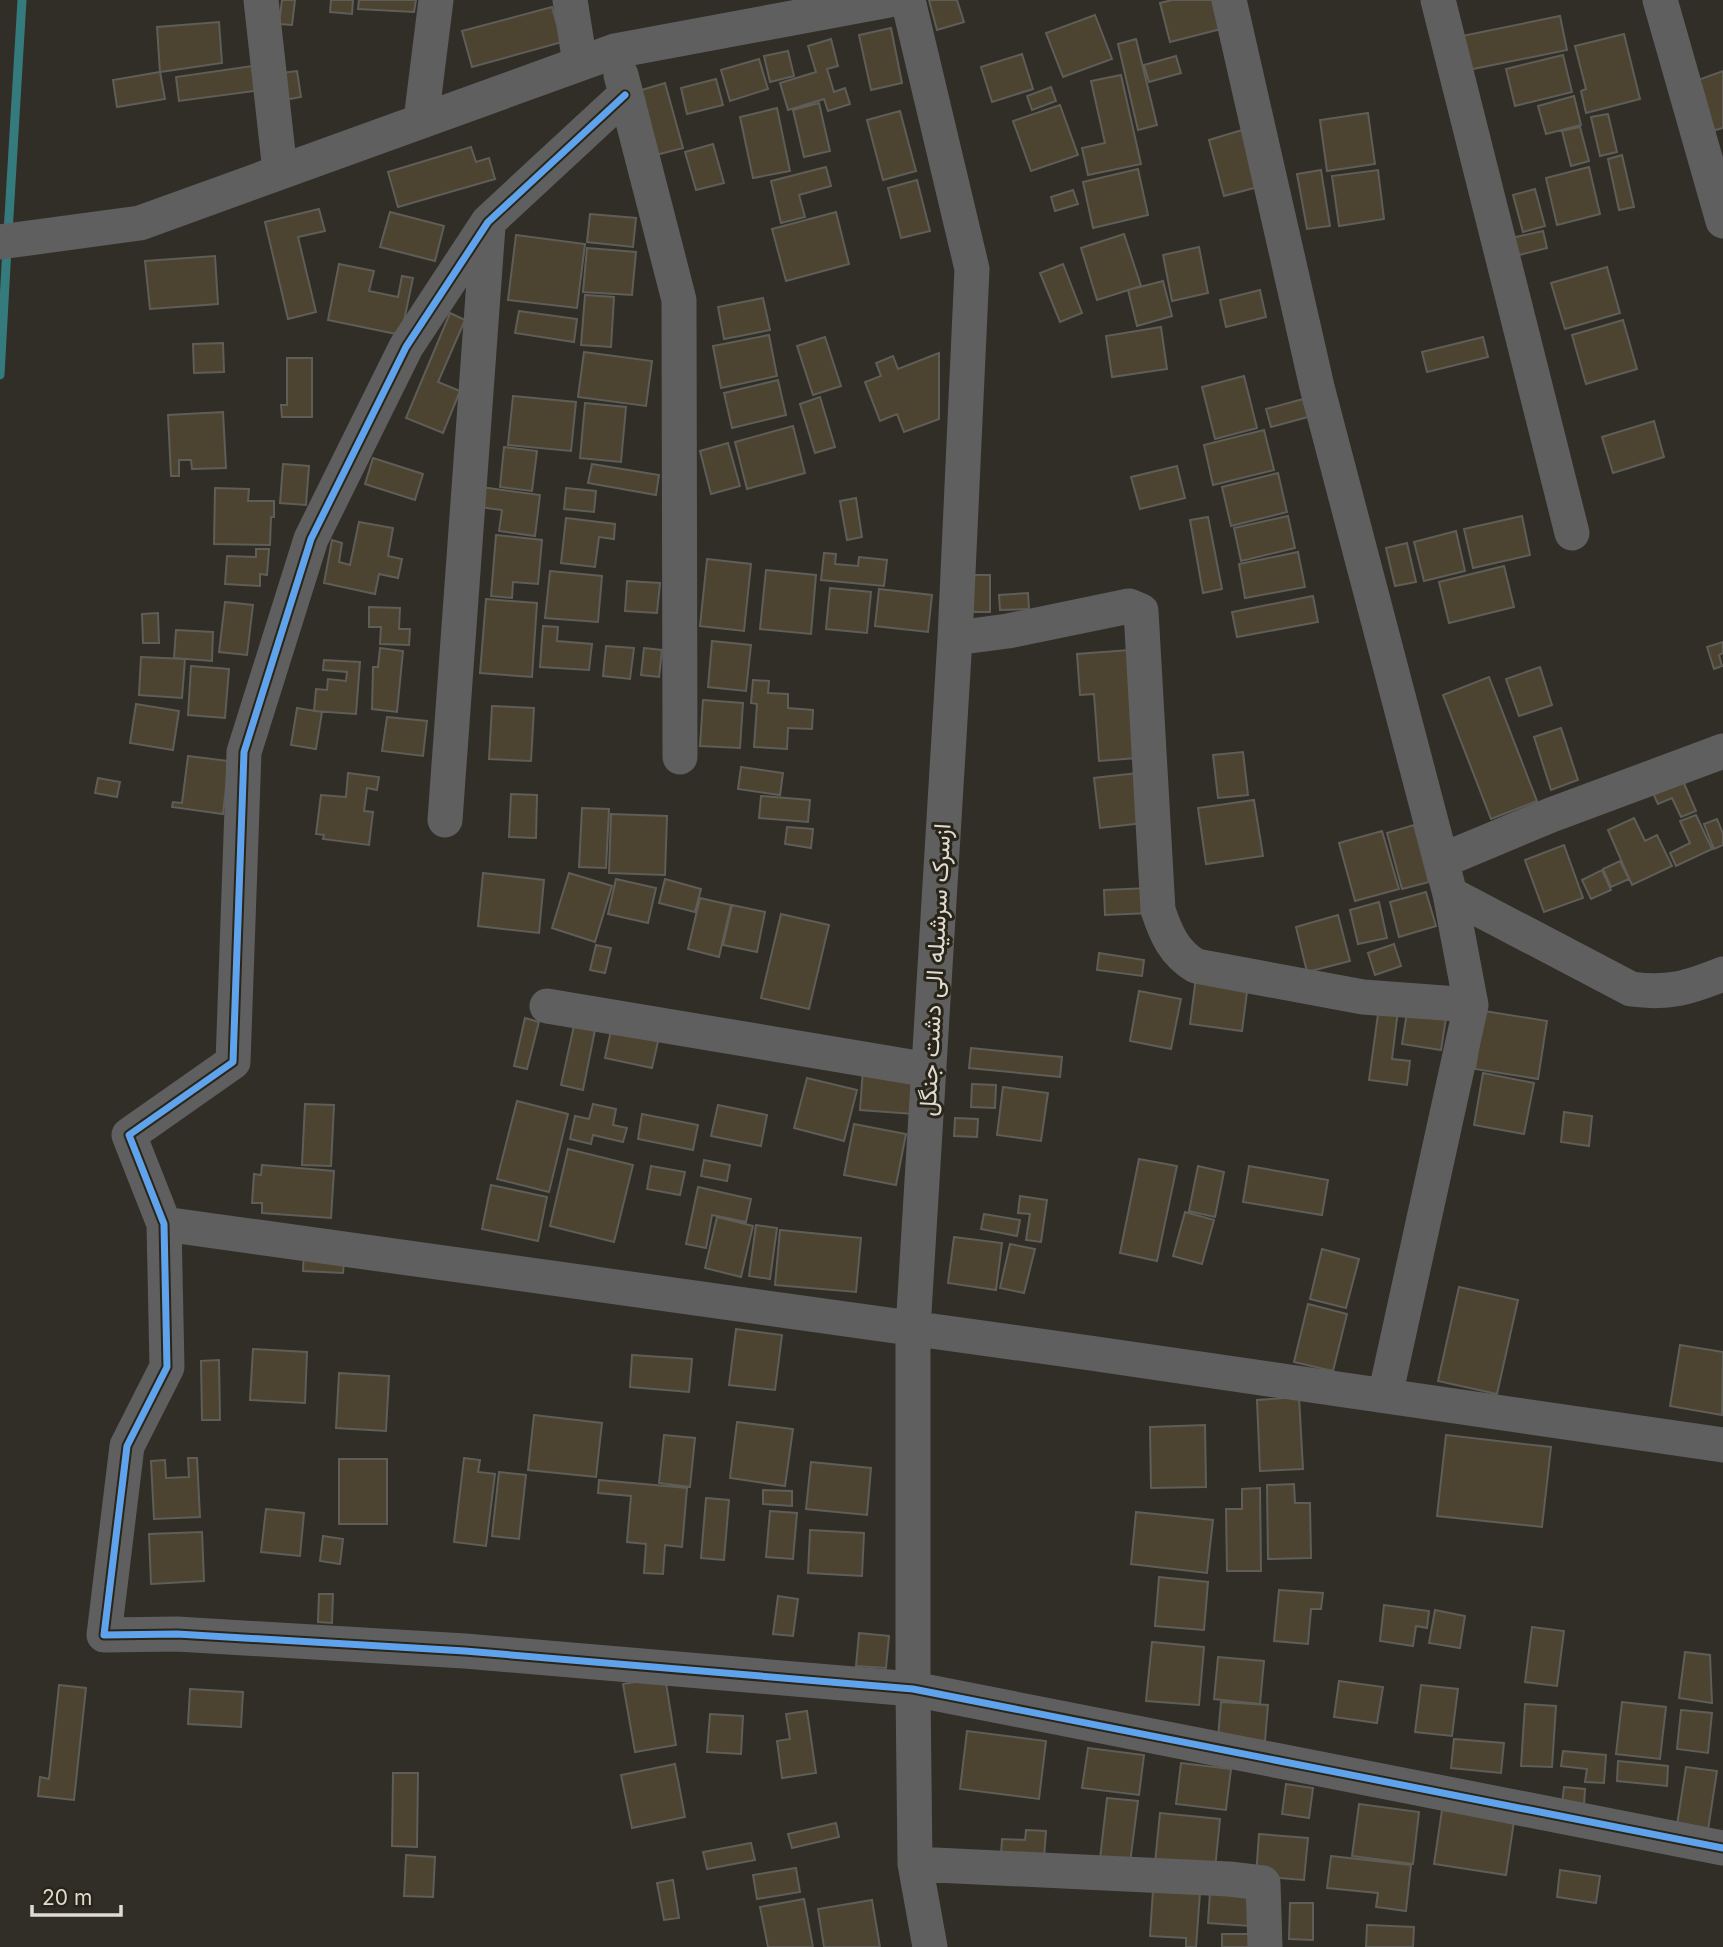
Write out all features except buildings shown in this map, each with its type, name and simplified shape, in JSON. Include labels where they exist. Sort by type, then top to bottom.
[{"type":"street","points":[[261,0],[280,171]]},
{"type":"street","points":[[421,120],[436,0]]},
{"type":"street","points":[[570,0],[580,64]]},
{"type":"street","points":[[0,242],[140,223],[615,51],[890,0]]},
{"type":"street","name":"ازسرک سرشیله الی دشت جنگل","points":[[908,0],[972,269],[955,638],[913,1329],[915,1864],[930,1947]]},
{"type":"street","points":[[1229,0],[1317,387],[1446,877],[1471,1005],[1385,1396]]},
{"type":"street","points":[[1438,0],[1572,533]]},
{"type":"street","points":[[1660,0],[1723,221]]},
{"type":"street","points":[[615,51],[679,300],[680,757]]},
{"type":"street","points":[[625,95],[488,222],[406,347],[311,539],[244,752],[233,1062],[129,1135],[164,1224],[167,1367],[127,1446],[104,1635],[177,1634],[465,1651],[913,1689],[1723,1849]]},
{"type":"street","points":[[445,820],[488,222]]},
{"type":"street","points":[[955,638],[1008,631],[1129,606],[1141,611],[1158,910],[1166,933],[1184,958],[1196,966],[1363,998],[1471,1005]]},
{"type":"street","points":[[1446,877],[1551,815],[1723,751]]},
{"type":"street","points":[[1446,877],[1631,989],[1657,993],[1690,987],[1723,974]]},
{"type":"street","points":[[547,1006],[929,1070]]},
{"type":"street","points":[[164,1224],[1723,1445]]},
{"type":"street","points":[[915,1864],[1229,1879],[1263,1883],[1265,1947]]},
{"type":"waterway","points":[[8,233],[22,0]]},
{"type":"waterway","points":[[0,375],[7,247]]},
{"type":"cycle path","points":[[625,95],[488,222],[406,347],[311,539],[244,752],[233,1062],[129,1135],[164,1224],[167,1367],[127,1446],[104,1635],[177,1634],[465,1651],[913,1689],[1723,1848]]}]
